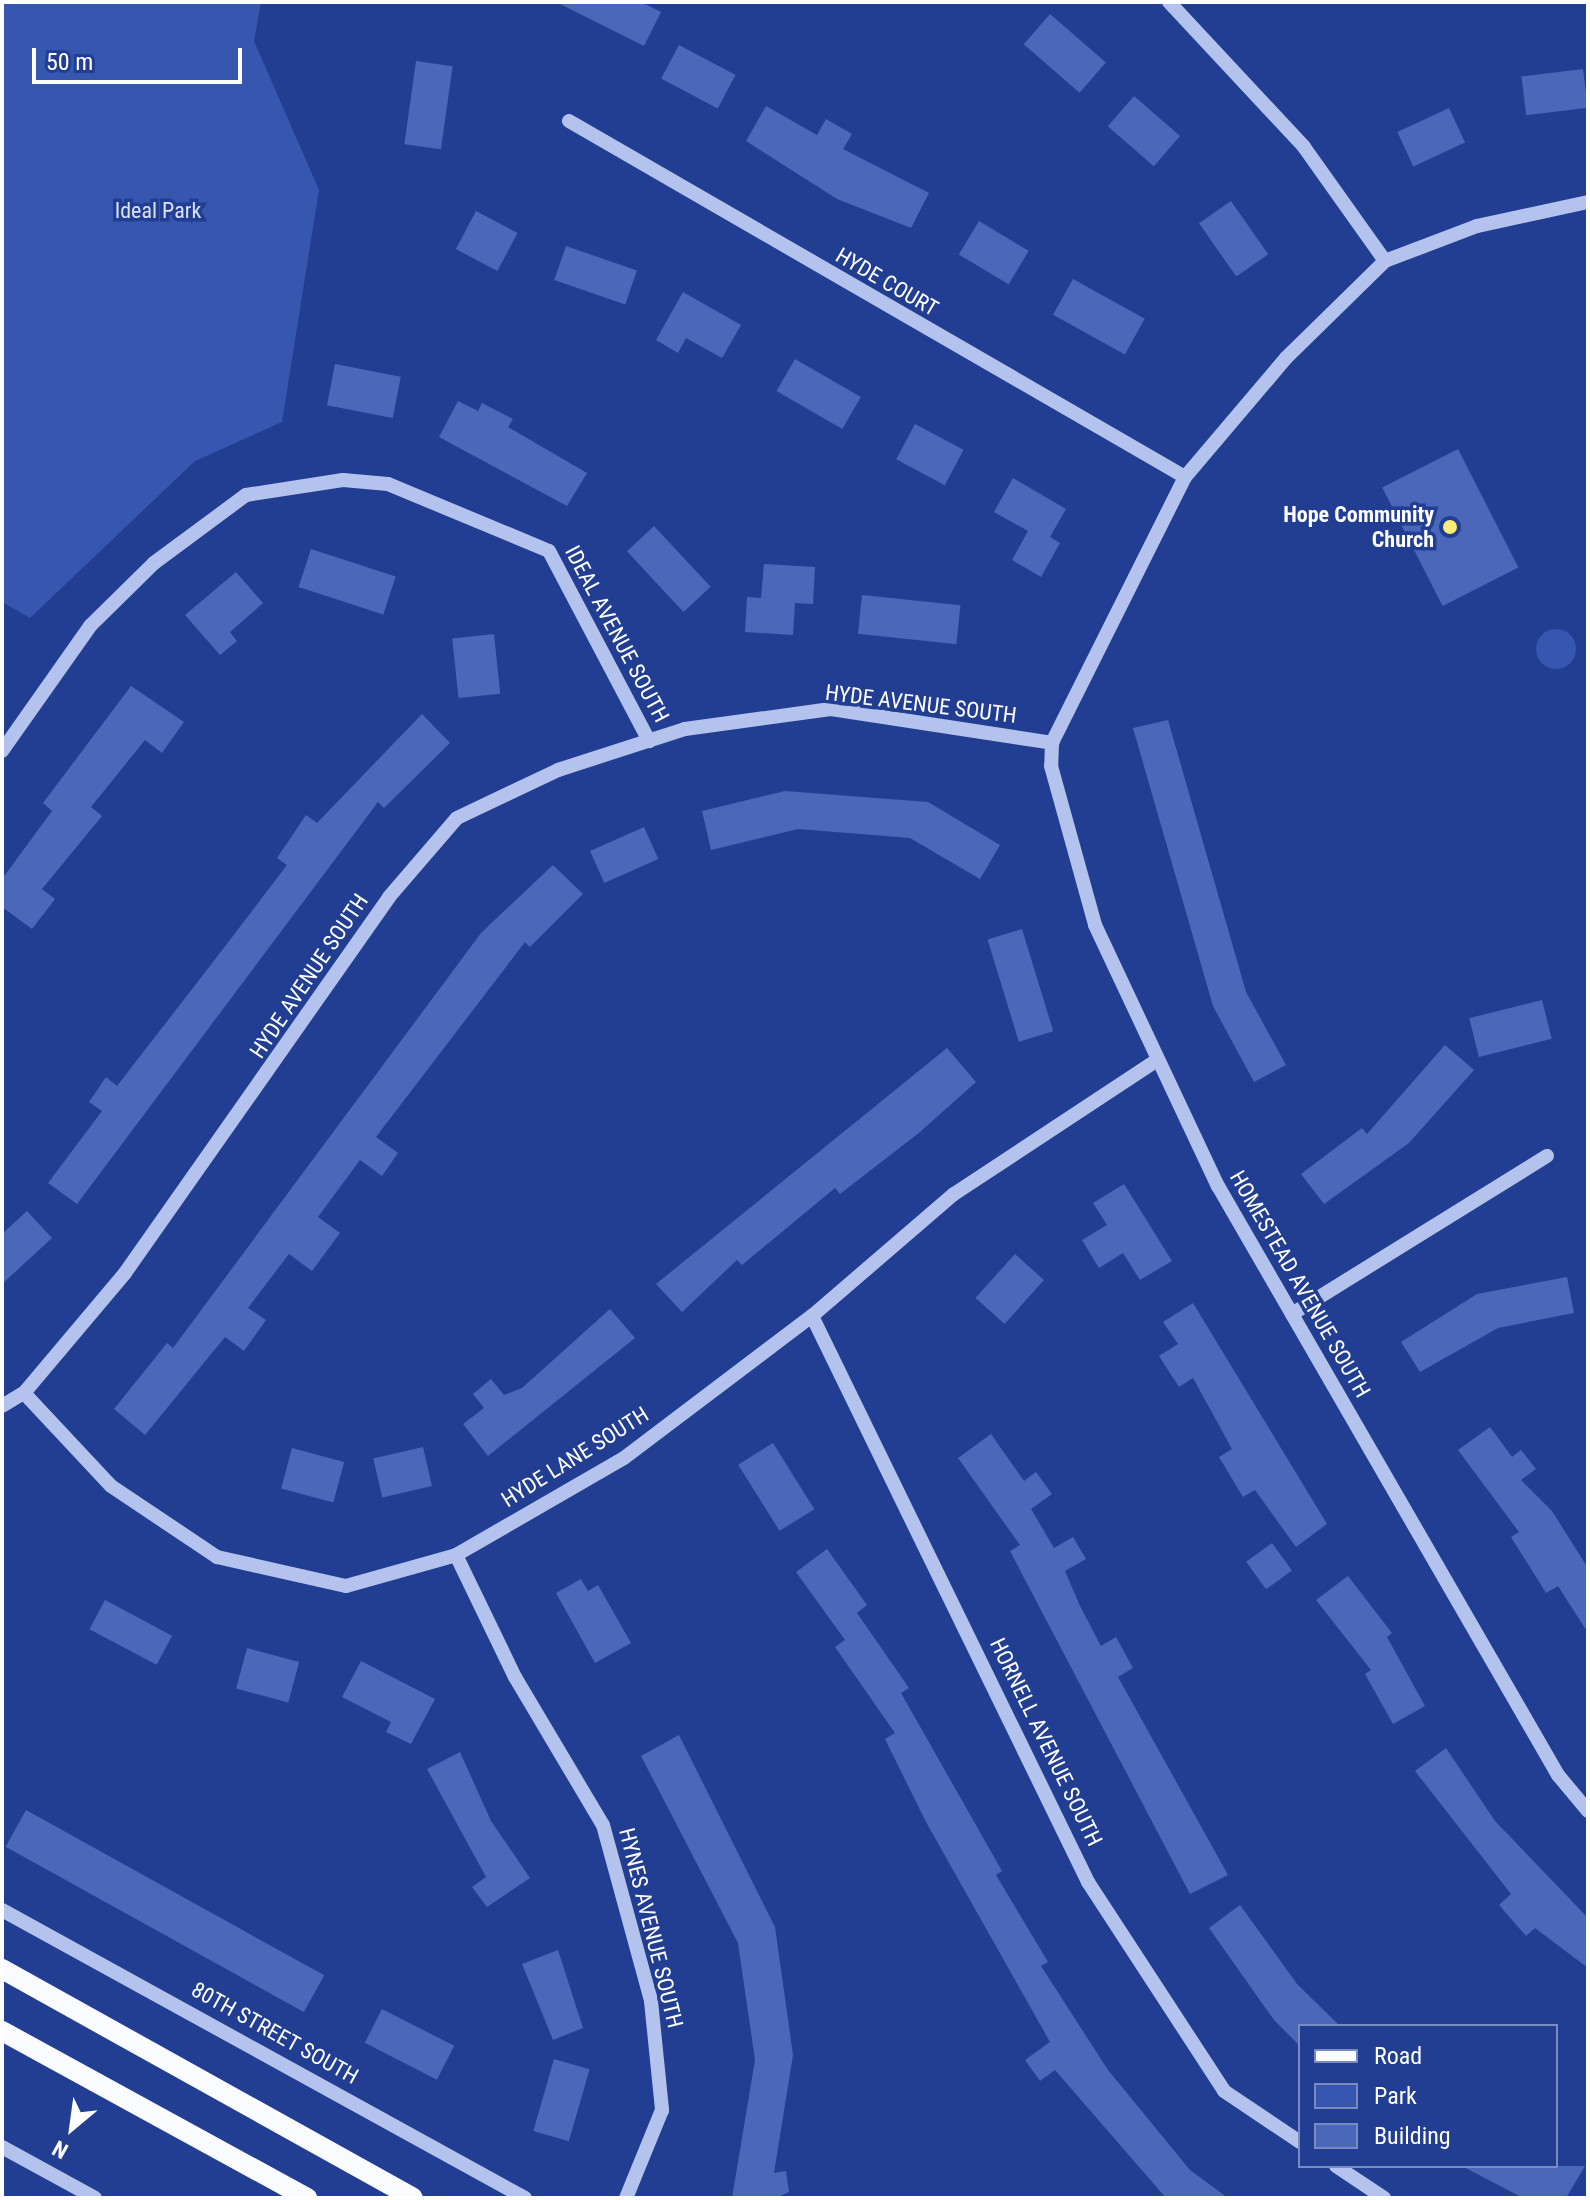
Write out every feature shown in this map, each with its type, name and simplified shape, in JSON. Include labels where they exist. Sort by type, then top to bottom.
[{"type":"main road","points":[[2,1969],[413,2198]]},
{"type":"main road","points":[[2,2031],[307,2198]]},
{"type":"street","points":[[1169,2],[1304,147],[1385,261]]},
{"type":"street","name":"HYDE COURT","points":[[569,121],[1185,477]]},
{"type":"street","points":[[1052,743],[1185,477],[1286,358],[1385,261],[1477,226],[1588,202]]},
{"type":"street","name":"IDEAL AVENUE SOUTH","points":[[2,751],[91,625],[154,563],[246,495],[293,482],[343,480],[388,484],[549,551],[649,741]]},
{"type":"street","name":"HYDE AVENUE SOUTH","points":[[2,1406],[24,1393],[125,1273],[389,897],[457,818],[558,770],[649,741],[831,709],[1052,743]]},
{"type":"street","name":"HOMESTEAD AVENUE SOUTH","points":[[1052,743],[1066,832],[1095,925],[1154,1062],[1292,1314],[1558,1775],[1588,1811]]},
{"type":"street","name":"HYDE LANE SOUTH","points":[[24,1393],[111,1486],[217,1557],[346,1586],[456,1555],[624,1458],[812,1316],[954,1194],[1154,1062]]},
{"type":"street","points":[[1292,1314],[1547,1156]]},
{"type":"street","name":"HORNELL AVENUE SOUTH","points":[[812,1316],[1088,1882],[1224,2091],[1298,2141]]},
{"type":"street","name":"HYNES AVENUE SOUTH","points":[[456,1555],[515,1677],[603,1825],[651,2001],[662,2110],[626,2198]]},
{"type":"street","name":"80TH STREET SOUTH","points":[[2,1910],[525,2198]]},
{"type":"street","points":[[2,2147],[95,2198]]},
{"type":"street","points":[[1339,2168],[1384,2198]]},
{"type":"green space","name":"Ideal Park","points":[[2,2],[261,2],[254,41],[319,190],[282,422],[195,461],[30,618],[2,602]]},
{"type":"green space","points":[[1556,629],[1570,635],[1576,649],[1570,663],[1556,669],[1542,663],[1536,649],[1542,635]]},
{"type":"building","points":[[556,2],[641,2],[661,12],[644,46]]},
{"type":"building","points":[[1050,14],[1106,63],[1080,93],[1024,44]]},
{"type":"building","points":[[679,45],[736,75],[718,109],[661,79]]},
{"type":"building","points":[[416,61],[453,66],[441,149],[404,144]]},
{"type":"building","points":[[1583,69],[1588,108],[1526,115],[1521,77]]},
{"type":"building","points":[[1134,96],[1180,136],[1154,166],[1108,126]]},
{"type":"building","points":[[766,106],[817,135],[826,119],[852,134],[843,149],[929,193],[911,228],[837,199],[746,141]]},
{"type":"building","points":[[1449,108],[1465,142],[1413,167],[1397,132]]},
{"type":"building","points":[[1231,201],[1268,254],[1236,277],[1199,223]]},
{"type":"building","points":[[476,211],[517,233],[497,271],[456,249]]},
{"type":"building","points":[[979,221],[1029,251],[1009,284],[959,254]]},
{"type":"building","points":[[566,246],[637,270],[625,304],[554,280]]},
{"type":"building","points":[[1073,279],[1145,319],[1125,355],[1053,315]]},
{"type":"building","points":[[683,292],[741,325],[722,358],[686,338],[678,353],[656,340]]},
{"type":"building","points":[[795,359],[861,397],[842,429],[776,391]]},
{"type":"building","points":[[335,364],[401,377],[393,418],[327,405]]},
{"type":"building","points":[[458,401],[478,411],[482,403],[513,419],[508,427],[587,473],[567,506],[439,437]]},
{"type":"building","points":[[915,424],[964,450],[945,485],[896,459]]},
{"type":"building","name":"Hope Community Church","points":[[1458,449],[1518,568],[1443,606],[1382,488]]},
{"type":"building","points":[[1013,478],[1066,509],[1050,537],[1060,543],[1041,577],[1012,560],[1028,531],[994,512]]},
{"type":"building","points":[[654,526],[711,587],[684,612],[627,551]]},
{"type":"building","points":[[311,549],[396,577],[383,615],[299,587]]},
{"type":"building","points":[[764,564],[815,567],[813,604],[795,603],[793,635],[745,632],[747,597],[761,598]]},
{"type":"building","points":[[236,572],[263,603],[230,632],[237,641],[220,655],[185,615]]},
{"type":"building","points":[[862,595],[960,605],[956,644],[858,634]]},
{"type":"building","points":[[494,634],[500,694],[459,698],[452,638]]},
{"type":"building","points":[[131,686],[184,722],[162,753],[145,740],[91,807],[102,816],[42,889],[55,899],[32,929],[2,907],[2,879],[52,811],[43,803]]},
{"type":"building","points":[[422,714],[450,743],[384,808],[378,802],[77,1204],[48,1183],[102,1111],[89,1102],[106,1077],[117,1086],[213,962],[287,865],[277,858],[306,815],[317,823]]},
{"type":"building","points":[[1168,720],[1246,992],[1286,1065],[1254,1082],[1213,1006],[1133,728]]},
{"type":"building","points":[[785,791],[928,802],[1000,845],[980,879],[910,838],[798,829],[711,850],[702,811]]},
{"type":"building","points":[[644,827],[658,859],[604,883],[590,851]]},
{"type":"building","points":[[553,865],[583,894],[530,947],[525,942],[376,1137],[398,1153],[382,1176],[360,1160],[318,1217],[340,1233],[312,1271],[289,1254],[248,1308],[266,1320],[244,1351],[225,1337],[145,1435],[114,1409],[167,1343],[173,1348],[481,933]]},
{"type":"building","points":[[1022,929],[1053,1031],[1019,1042],[988,940]]},
{"type":"building","points":[[1542,1000],[1552,1039],[1479,1057],[1469,1018]]},
{"type":"building","points":[[1445,1045],[1474,1070],[1409,1143],[1324,1204],[1301,1174],[1362,1128],[1367,1134]]},
{"type":"building","points":[[947,1048],[976,1082],[920,1132],[840,1194],[835,1188],[742,1265],[737,1260],[682,1312],[656,1284]]},
{"type":"building","points":[[1124,1184],[1172,1261],[1140,1280],[1123,1253],[1099,1268],[1082,1240],[1107,1225],[1093,1203]]},
{"type":"building","points":[[27,1211],[52,1238],[2,1284],[2,1234]]},
{"type":"building","points":[[1015,1254],[1044,1280],[1005,1324],[976,1298]]},
{"type":"building","points":[[1567,1277],[1574,1313],[1498,1328],[1420,1372],[1401,1342],[1477,1294]]},
{"type":"building","points":[[1193,1303],[1327,1524],[1296,1547],[1255,1490],[1243,1497],[1219,1457],[1232,1449],[1193,1378],[1179,1387],[1159,1356],[1178,1344],[1163,1322]]},
{"type":"building","points":[[610,1309],[635,1338],[488,1456],[463,1424],[484,1408],[473,1394],[491,1379],[504,1395],[522,1388]]},
{"type":"building","points":[[1490,1427],[1512,1457],[1521,1450],[1536,1469],[1521,1480],[1552,1511],[1588,1568],[1588,1633],[1558,1586],[1546,1593],[1511,1537],[1519,1532],[1458,1450]]},
{"type":"building","points":[[991,1434],[1024,1481],[1036,1472],[1052,1494],[1031,1509],[1054,1548],[1073,1537],[1086,1559],[1065,1571],[1080,1606],[1101,1646],[1116,1637],[1133,1668],[1118,1677],[1228,1875],[1190,1894],[1010,1551],[1020,1545],[958,1458]]},
{"type":"building","points":[[773,1443],[814,1509],[780,1531],[738,1465]]},
{"type":"building","points":[[423,1447],[432,1486],[382,1497],[373,1458]]},
{"type":"building","points":[[292,1448],[344,1462],[333,1503],[281,1489]]},
{"type":"building","points":[[1272,1543],[1292,1571],[1266,1589],[1246,1562]]},
{"type":"building","points":[[827,1549],[867,1605],[857,1613],[909,1688],[901,1693],[1002,1871],[996,1875],[1048,1962],[1041,1966],[1108,2070],[1190,2170],[1228,2198],[1166,2198],[1055,2070],[1040,2081],[1025,2060],[1050,2042],[926,1822],[885,1739],[895,1733],[835,1647],[845,1640],[796,1572]]},
{"type":"building","points":[[1348,1576],[1392,1633],[1387,1637],[1425,1706],[1393,1724],[1365,1674],[1371,1670],[1316,1600]]},
{"type":"building","points":[[581,1579],[588,1591],[598,1585],[631,1643],[595,1663],[556,1593]]},
{"type":"building","points":[[105,1600],[172,1636],[157,1665],[90,1629]]},
{"type":"building","points":[[247,1648],[299,1662],[288,1703],[236,1689]]},
{"type":"building","points":[[361,1661],[435,1699],[411,1744],[386,1732],[391,1722],[342,1697]]},
{"type":"building","points":[[679,1735],[775,1927],[793,2055],[774,2173],[786,2171],[789,2192],[776,2198],[732,2198],[755,2060],[738,1943],[641,1756]]},
{"type":"building","points":[[1446,1748],[1495,1821],[1588,1918],[1588,1968],[1535,1928],[1526,1936],[1499,1905],[1511,1894],[1415,1771]]},
{"type":"building","points":[[460,1752],[491,1821],[530,1878],[487,1907],[472,1887],[486,1877],[427,1769]]},
{"type":"building","points":[[26,1810],[324,1975],[304,2012],[6,1847]]},
{"type":"building","points":[[1240,1905],[1297,1984],[1338,2024],[1298,2024],[1298,2044],[1274,2020],[1209,1928]]},
{"type":"building","points":[[558,1950],[583,2028],[553,2040],[522,1964]]},
{"type":"building","points":[[382,2009],[454,2046],[437,2080],[365,2043]]},
{"type":"building","points":[[554,2059],[590,2069],[569,2141],[533,2131]]},
{"type":"building","points":[[1585,2166],[1566,2198],[1523,2198],[1466,2168]]},
{"type":"place","name":"Hope Community Church","points":[[1450,527]]}]
